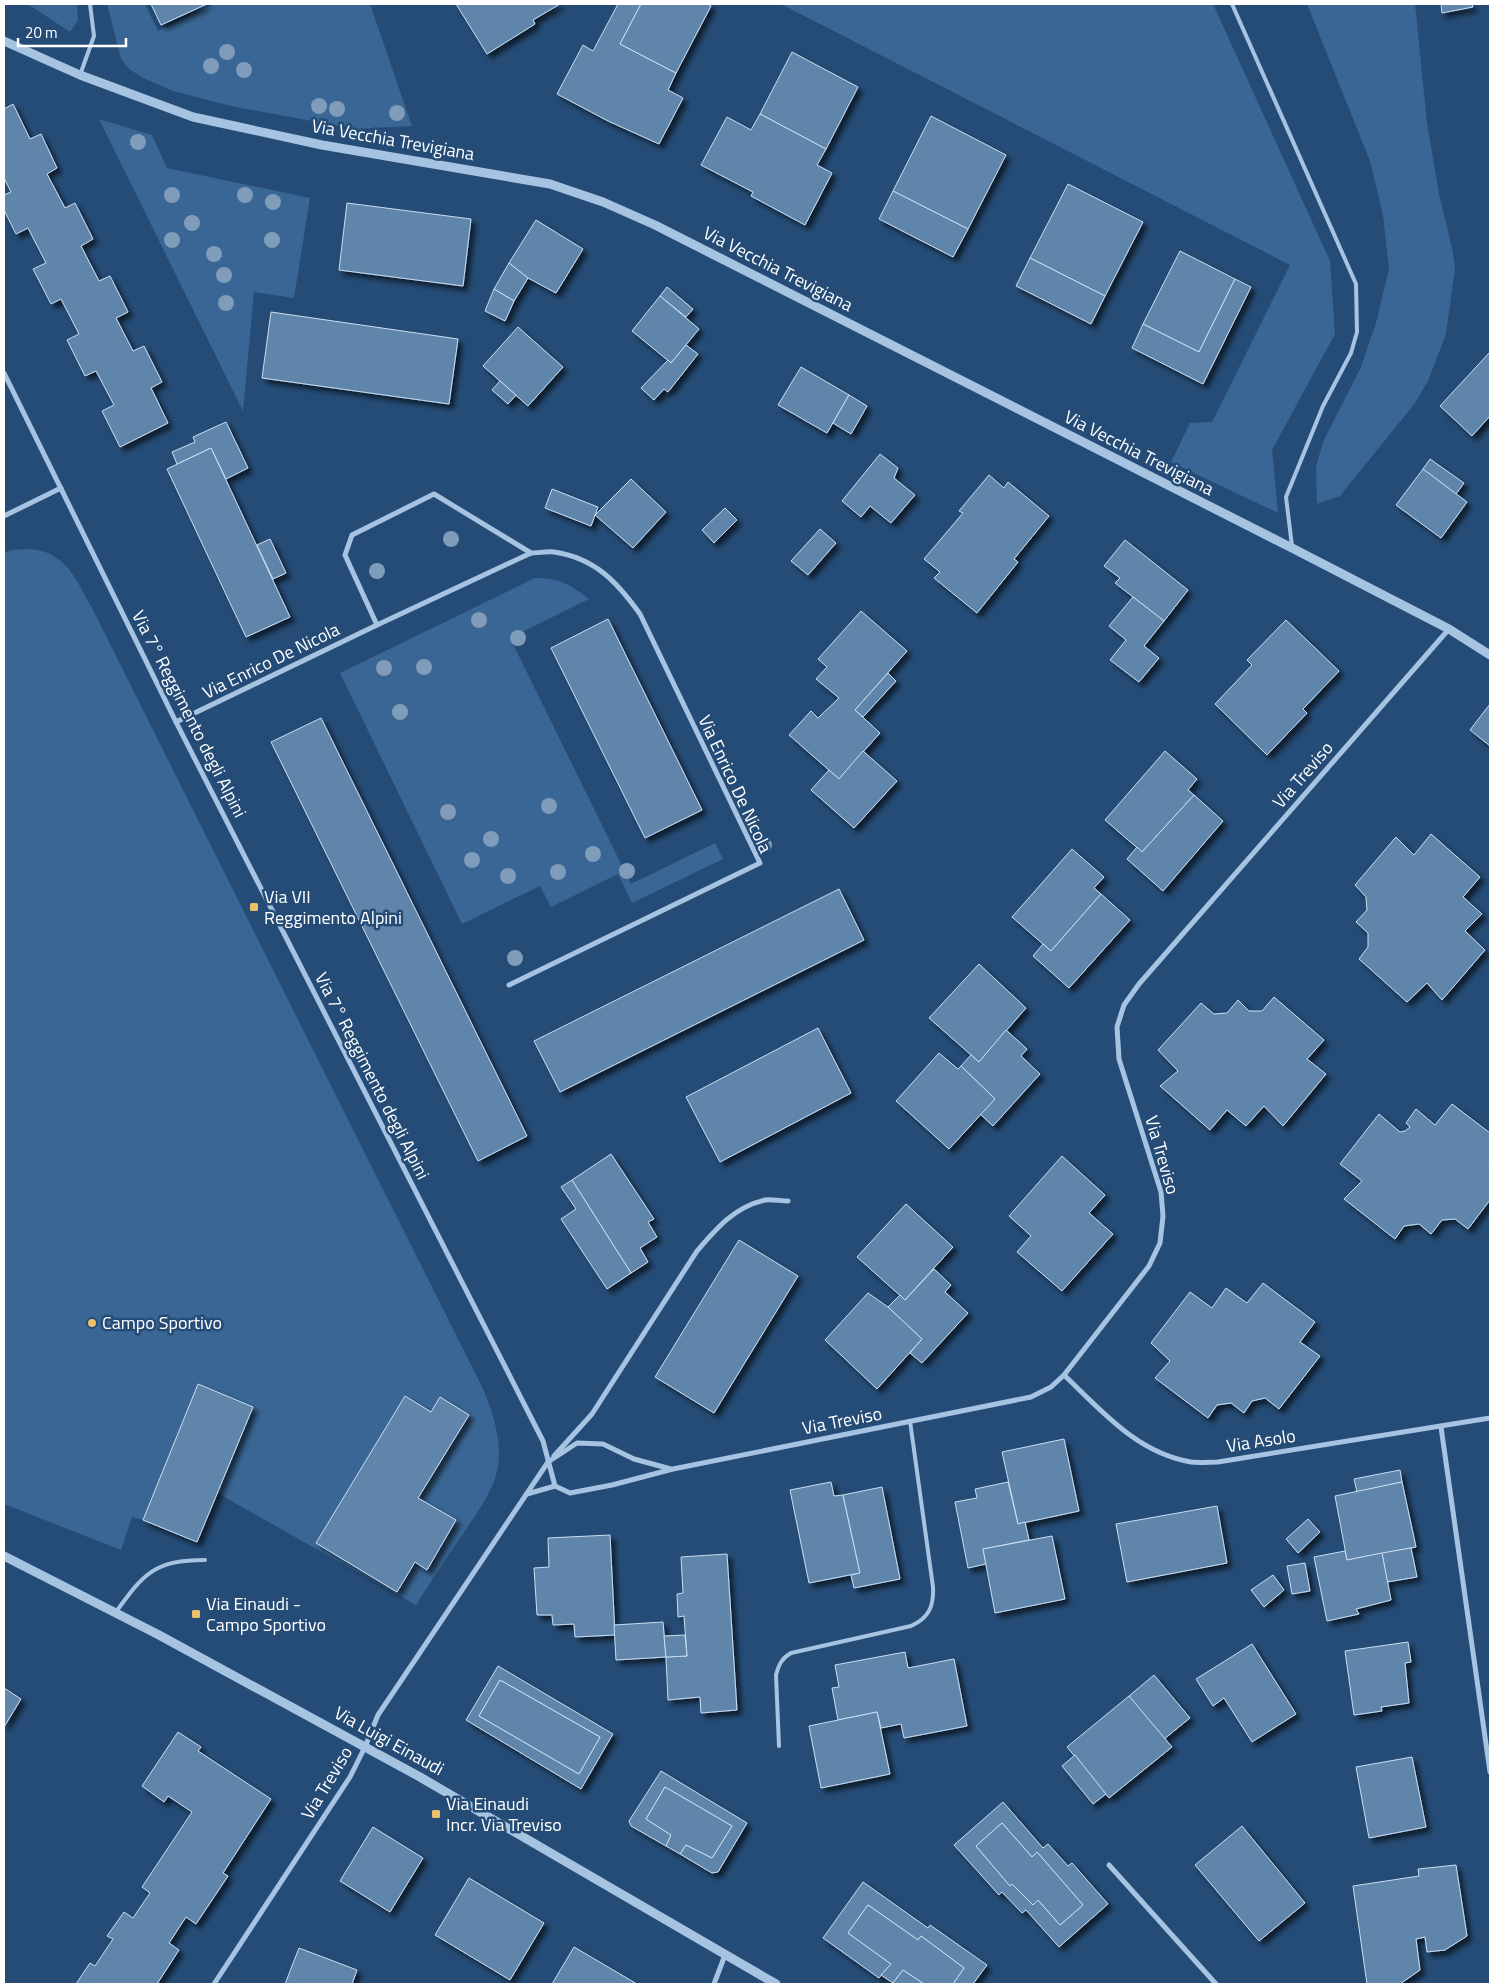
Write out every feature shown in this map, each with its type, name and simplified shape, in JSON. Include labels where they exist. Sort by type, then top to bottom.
[{"type":"street","name":"Via Vecchia Trevigiana","points":[[4,41],[80,75],[193,117],[322,145],[550,184],[603,202],[655,226],[1292,548],[1449,629],[1490,655]]},
{"type":"street","name":"Via 7° Reggimento degli Alpini","points":[[4,373],[176,722],[543,1441],[548,1462]]},
{"type":"street","points":[[4,516],[62,488]]},
{"type":"street","points":[[377,625],[345,555],[352,535],[434,494],[531,553]]},
{"type":"street","name":"Via Enrico De Nicola","points":[[176,722],[531,553],[553,552],[576,558],[598,568],[622,588],[640,614],[760,863],[509,985]]},
{"type":"street","name":"Via Treviso","points":[[526,1494],[555,1486],[570,1493],[612,1485],[673,1469],[1031,1397],[1051,1387],[1064,1375],[1149,1266],[1160,1243],[1163,1216],[1161,1192],[1119,1059],[1117,1027],[1124,1005],[1139,984],[1449,629]]},
{"type":"street","points":[[555,1486],[548,1462],[592,1414],[697,1251],[736,1210],[765,1200],[788,1201]]},
{"type":"street","name":"Via Asolo","points":[[1064,1375],[1123,1431],[1146,1446],[1167,1456],[1192,1462],[1218,1462],[1490,1418]]},
{"type":"street","points":[[1441,1427],[1490,1772]]},
{"type":"street","name":"Via Treviso","points":[[214,1984],[350,1777],[378,1715],[548,1462],[577,1443],[604,1444],[634,1459],[673,1469]]},
{"type":"street","name":"Via Luigi Einaudi","points":[[4,1556],[116,1612],[420,1777],[776,1984]]},
{"type":"street","points":[[1109,1865],[1216,1984]]},
{"type":"street","points":[[714,1984],[725,1955]]},
{"type":"lane","points":[[80,75],[94,36],[90,4]]},
{"type":"lane","points":[[1232,4],[1356,284],[1357,332],[1351,353],[1323,406],[1286,497],[1292,548]]},
{"type":"lane","points":[[779,1746],[776,1675],[779,1664],[785,1657],[791,1653],[911,1626],[927,1616],[931,1608],[934,1597],[933,1587],[910,1421]]},
{"type":"lane","points":[[116,1612],[137,1583],[154,1570],[180,1560],[205,1560]]},
{"type":"shaded area","points":[[28,4],[77,4],[78,21],[70,32]]},
{"type":"shaded area","points":[[107,4],[145,4],[158,31],[214,4],[370,4],[412,126],[355,129],[231,106],[173,91],[143,78],[129,69],[121,59]]},
{"type":"shaded area","points":[[781,4],[1213,4],[1330,261],[1335,334],[1272,450],[1278,513],[1171,462],[1190,423],[1212,422],[1290,265]]},
{"type":"shaded area","points":[[1307,4],[1415,4],[1427,123],[1439,194],[1455,268],[1446,334],[1428,381],[1415,403],[1340,496],[1317,504],[1316,467],[1323,442],[1361,367],[1376,323],[1389,269],[1383,215],[1370,161]]},
{"type":"shaded area","points":[[99,119],[152,135],[167,168],[310,198],[294,298],[254,292],[243,411]]},
{"type":"shaded area","points":[[29,549],[42,551],[61,561],[75,578],[92,608],[483,1389],[490,1408],[496,1427],[499,1447],[496,1477],[477,1513],[416,1605],[217,1493],[197,1542],[132,1517],[121,1550],[4,1504],[4,553],[12,550]]},
{"type":"shaded area","points":[[535,578],[551,579],[564,583],[589,599],[510,638],[631,884],[715,843],[723,859],[632,903],[618,874],[551,907],[540,886],[462,924],[340,673]]},
{"type":"building","points":[[151,4],[207,4],[161,25]]},
{"type":"building","points":[[456,4],[560,4],[533,20],[535,24],[487,54]]},
{"type":"building","points":[[618,4],[641,4],[620,44],[676,73],[668,90],[683,98],[659,144],[608,121],[557,94],[583,45],[593,51]]},
{"type":"building","points":[[641,4],[707,4],[711,6],[676,73],[620,44]]},
{"type":"building","points":[[1441,4],[1472,4],[1473,7],[1442,13]]},
{"type":"building","points":[[792,52],[858,87],[826,149],[760,114]]},
{"type":"building","points":[[13,104],[30,139],[41,134],[57,168],[47,174],[65,208],[75,203],[93,239],[81,246],[99,281],[110,276],[128,312],[116,318],[133,351],[144,346],[162,382],[151,388],[168,423],[120,447],[102,411],[114,405],[96,371],[85,376],[67,340],[79,334],[61,299],[51,304],[33,269],[46,263],[28,228],[16,234],[4,210],[4,195],[11,192],[4,178],[4,109]]},
{"type":"building","points":[[760,114],[826,149],[817,165],[832,173],[805,225],[751,196],[753,192],[701,165],[727,117],[751,130]]},
{"type":"building","points":[[931,116],[1006,155],[968,229],[893,191]]},
{"type":"building","points":[[1068,184],[1143,222],[1105,296],[1030,258]]},
{"type":"building","points":[[893,191],[968,229],[953,257],[879,219]]},
{"type":"building","points":[[347,203],[471,219],[463,286],[339,270]]},
{"type":"building","points":[[536,220],[583,249],[556,293],[528,278],[509,263]]},
{"type":"building","points":[[1180,251],[1235,279],[1199,352],[1143,324]]},
{"type":"building","points":[[1030,258],[1105,296],[1091,324],[1016,286]]},
{"type":"building","points":[[509,263],[528,278],[514,301],[494,289]]},
{"type":"building","points":[[1235,279],[1251,287],[1203,384],[1132,348],[1143,324],[1199,352]]},
{"type":"building","points":[[667,287],[693,309],[686,317],[660,296]]},
{"type":"building","points":[[494,289],[514,301],[505,321],[485,311]]},
{"type":"building","points":[[660,296],[699,329],[671,363],[632,331]]},
{"type":"building","points":[[271,312],[458,339],[449,404],[262,378]]},
{"type":"building","points":[[518,327],[563,367],[528,406],[483,366]]},
{"type":"building","points":[[686,345],[698,354],[668,392],[664,389],[654,400],[641,388],[668,360],[671,363]]},
{"type":"building","points":[[1490,352],[1490,416],[1472,436],[1440,406]]},
{"type":"building","points":[[801,367],[849,395],[827,433],[778,405]]},
{"type":"building","points":[[500,381],[516,395],[508,404],[492,390]]},
{"type":"building","points":[[849,395],[867,406],[851,434],[833,423]]},
{"type":"building","points":[[226,422],[248,468],[226,479],[211,448],[177,464],[172,452],[195,442],[193,437]]},
{"type":"building","points":[[211,448],[290,617],[246,637],[167,469]]},
{"type":"building","points":[[880,454],[898,468],[894,478],[915,495],[891,523],[870,506],[861,517],[842,501]]},
{"type":"building","points":[[1430,459],[1464,483],[1456,494],[1423,469]]},
{"type":"building","points":[[1423,469],[1467,502],[1441,538],[1396,505]]},
{"type":"building","points":[[989,475],[1004,488],[1008,482],[1049,516],[1014,559],[1018,562],[977,613],[934,578],[940,572],[924,559],[963,513],[959,511]]},
{"type":"building","points":[[631,479],[666,512],[633,548],[595,515]]},
{"type":"building","points":[[552,489],[598,507],[591,526],[545,508]]},
{"type":"building","points":[[725,508],[737,520],[714,543],[702,530]]},
{"type":"building","points":[[820,529],[836,543],[808,575],[791,561]]},
{"type":"building","points":[[270,539],[286,573],[273,579],[257,545]]},
{"type":"building","points":[[1125,540],[1188,590],[1164,621],[1115,583],[1120,578],[1104,566]]},
{"type":"building","points":[[1133,597],[1164,621],[1144,646],[1159,658],[1139,682],[1110,660],[1126,640],[1109,626]]},
{"type":"building","points":[[861,611],[907,651],[855,710],[880,733],[839,779],[789,735],[811,711],[818,718],[839,698],[816,679],[827,667],[818,659]]},
{"type":"building","points":[[608,619],[702,810],[645,838],[551,648]]},
{"type":"building","points":[[1286,620],[1339,671],[1303,709],[1307,713],[1267,755],[1215,704],[1252,665],[1247,660]]},
{"type":"building","points":[[888,673],[896,681],[863,717],[855,710]]},
{"type":"building","points":[[1490,704],[1490,746],[1470,730]]},
{"type":"building","points":[[321,718],[527,1136],[478,1161],[271,742]]},
{"type":"building","points":[[863,751],[897,781],[854,828],[811,790],[829,770],[839,779]]},
{"type":"building","points":[[1165,751],[1197,779],[1188,790],[1194,795],[1142,852],[1105,820]]},
{"type":"building","points":[[1194,795],[1223,821],[1163,891],[1127,859],[1137,847],[1142,852]]},
{"type":"building","points":[[1431,834],[1480,877],[1463,897],[1482,914],[1465,931],[1485,950],[1442,1000],[1427,983],[1407,1002],[1359,959],[1368,947],[1368,933],[1356,922],[1367,910],[1366,897],[1355,885],[1396,837],[1414,855]]},
{"type":"building","points":[[1072,849],[1104,877],[1094,888],[1101,894],[1051,951],[1012,917]]},
{"type":"building","points":[[839,889],[864,940],[560,1092],[534,1041]]},
{"type":"building","points":[[1101,894],[1130,920],[1069,988],[1033,956],[1043,944],[1051,951]]},
{"type":"building","points":[[979,964],[1026,1008],[979,1062],[929,1018]]},
{"type":"building","points":[[1274,997],[1324,1040],[1307,1059],[1326,1074],[1283,1126],[1264,1106],[1246,1126],[1227,1110],[1210,1130],[1160,1086],[1178,1071],[1158,1050],[1201,1003],[1214,1014],[1227,1013],[1238,1000],[1249,1011],[1262,1011]]},
{"type":"building","points":[[818,1028],[851,1093],[720,1162],[686,1097]]},
{"type":"building","points":[[1006,1030],[1027,1049],[1021,1056],[1040,1074],[993,1126],[980,1114],[995,1099],[961,1066],[971,1055],[979,1062]]},
{"type":"building","points":[[939,1053],[958,1069],[961,1066],[995,1099],[949,1149],[896,1101]]},
{"type":"building","points":[[1452,1104],[1490,1133],[1490,1200],[1468,1229],[1455,1219],[1442,1220],[1431,1234],[1419,1224],[1404,1226],[1395,1239],[1344,1199],[1362,1181],[1340,1164],[1379,1114],[1400,1132],[1410,1127],[1406,1123],[1416,1109],[1435,1125]]},
{"type":"building","points":[[611,1154],[654,1219],[648,1222],[657,1237],[640,1248],[648,1262],[631,1273],[572,1180]]},
{"type":"building","points":[[1062,1156],[1105,1195],[1089,1213],[1113,1234],[1062,1291],[1017,1252],[1031,1236],[1009,1216]]},
{"type":"building","points":[[572,1180],[631,1273],[607,1289],[561,1219],[576,1209],[561,1187]]},
{"type":"building","points":[[906,1204],[953,1247],[905,1300],[857,1257]]},
{"type":"building","points":[[739,1240],[798,1276],[714,1413],[655,1377]]},
{"type":"building","points":[[934,1269],[951,1285],[945,1292],[968,1313],[922,1363],[910,1353],[922,1339],[888,1307],[900,1295],[905,1300]]},
{"type":"building","points":[[1263,1283],[1315,1322],[1300,1342],[1320,1356],[1279,1409],[1265,1398],[1252,1401],[1244,1413],[1231,1403],[1217,1405],[1208,1418],[1155,1378],[1170,1361],[1151,1343],[1190,1292],[1212,1308],[1226,1288],[1247,1303]]},
{"type":"building","points":[[868,1293],[888,1307],[922,1339],[877,1389],[825,1340]]},
{"type":"building","points":[[198,1384],[253,1407],[197,1542],[143,1520]]},
{"type":"building","points":[[405,1396],[431,1412],[440,1397],[469,1415],[418,1498],[456,1520],[427,1570],[415,1562],[397,1592],[316,1543]]},
{"type":"building","points":[[1064,1439],[1079,1511],[1018,1524],[1002,1452]]},
{"type":"building","points":[[1400,1470],[1402,1482],[1357,1492],[1354,1479]]},
{"type":"building","points":[[831,1482],[834,1496],[843,1495],[860,1573],[809,1583],[790,1490]]},
{"type":"building","points":[[1008,1482],[1018,1524],[1025,1522],[1029,1540],[983,1549],[986,1564],[968,1568],[955,1502],[977,1498],[975,1489]]},
{"type":"building","points":[[1402,1482],[1416,1547],[1347,1560],[1335,1496]]},
{"type":"building","points":[[882,1487],[900,1579],[854,1588],[851,1575],[860,1573],[843,1495]]},
{"type":"building","points":[[1217,1506],[1227,1563],[1127,1582],[1116,1524]]},
{"type":"building","points":[[1308,1519],[1320,1532],[1298,1553],[1286,1539]]},
{"type":"building","points":[[610,1535],[615,1635],[575,1637],[574,1624],[553,1625],[552,1615],[537,1615],[534,1568],[549,1567],[548,1538]]},
{"type":"building","points":[[1052,1536],[1065,1599],[995,1613],[983,1549]]},
{"type":"building","points":[[1411,1548],[1417,1577],[1387,1582],[1382,1553]]},
{"type":"building","points":[[1345,1551],[1347,1560],[1382,1553],[1391,1600],[1356,1609],[1359,1614],[1327,1621],[1314,1557]]},
{"type":"building","points":[[727,1554],[737,1710],[701,1713],[700,1697],[668,1700],[666,1657],[687,1656],[684,1616],[678,1617],[677,1594],[683,1593],[681,1557]]},
{"type":"building","points":[[1305,1563],[1310,1591],[1292,1594],[1287,1566]]},
{"type":"building","points":[[1273,1575],[1284,1590],[1264,1607],[1251,1590]]},
{"type":"building","points":[[663,1622],[666,1657],[616,1660],[614,1625]]},
{"type":"building","points":[[685,1635],[687,1656],[666,1657],[664,1636]]},
{"type":"building","points":[[1408,1642],[1411,1662],[1405,1663],[1409,1703],[1381,1707],[1382,1711],[1354,1715],[1345,1651]]},
{"type":"building","points":[[1252,1644],[1296,1714],[1252,1742],[1224,1698],[1213,1706],[1196,1679]]},
{"type":"building","points":[[905,1652],[908,1668],[954,1659],[967,1726],[904,1738],[901,1724],[881,1728],[877,1712],[838,1720],[832,1688],[839,1687],[835,1665]]},
{"type":"building","points":[[498,1666],[613,1734],[581,1789],[466,1720]],"holes":[[[500,1680],[600,1737],[579,1774],[479,1716]]]},
{"type":"building","points":[[1154,1675],[1190,1718],[1164,1739],[1129,1696]]},
{"type":"building","points":[[500,1680],[600,1737],[579,1774],[479,1716]]},
{"type":"building","points":[[4,1688],[21,1699],[4,1727]]},
{"type":"building","points":[[1129,1696],[1172,1747],[1109,1798],[1067,1747]]},
{"type":"building","points":[[877,1712],[890,1774],[821,1788],[809,1726]]},
{"type":"building","points":[[178,1732],[201,1747],[198,1751],[271,1799],[223,1873],[228,1876],[196,1924],[186,1917],[169,1943],[179,1950],[157,1984],[76,1984],[90,1963],[95,1966],[113,1939],[107,1936],[124,1912],[133,1918],[150,1893],[142,1887],[192,1812],[168,1796],[164,1802],[142,1786]]},
{"type":"building","points":[[1075,1755],[1106,1794],[1093,1804],[1062,1766]]},
{"type":"building","points":[[1412,1757],[1426,1827],[1369,1838],[1356,1767]]},
{"type":"building","points":[[661,1771],[747,1823],[718,1872],[712,1873],[680,1854],[686,1845],[712,1858],[732,1826],[665,1787],[646,1819],[671,1835],[666,1846],[631,1826],[629,1821]]},
{"type":"building","points":[[665,1787],[732,1826],[712,1858],[686,1845],[680,1854],[666,1846],[671,1835],[646,1819]]},
{"type":"building","points":[[1003,1802],[1043,1848],[1048,1844],[1068,1866],[1072,1863],[1108,1904],[1059,1947],[1026,1910],[1022,1913],[1002,1892],[999,1895],[954,1845]],"holes":[[[1002,1823],[1032,1857],[1037,1852],[1083,1905],[1060,1925],[1038,1900],[1033,1905],[1012,1884],[1010,1886],[976,1846]]]},
{"type":"building","points":[[1002,1823],[1032,1857],[1037,1852],[1083,1905],[1060,1925],[1038,1900],[1033,1905],[1012,1884],[1010,1886],[976,1846]]},
{"type":"building","points":[[1242,1826],[1305,1903],[1259,1941],[1195,1865]]},
{"type":"building","points":[[373,1827],[423,1858],[390,1912],[340,1881]]},
{"type":"building","points":[[1456,1865],[1467,1936],[1445,1950],[1427,1952],[1425,1937],[1416,1939],[1420,1970],[1400,1984],[1367,1984],[1353,1886],[1419,1876],[1418,1869]]},
{"type":"building","points":[[469,1878],[544,1923],[510,1980],[435,1935]]},
{"type":"building","points":[[863,1882],[928,1928],[930,1925],[987,1965],[973,1984],[953,1984],[964,1968],[921,1936],[918,1940],[868,1905],[848,1933],[891,1964],[879,1978],[823,1938]]},
{"type":"building","points":[[868,1905],[918,1940],[921,1936],[964,1968],[953,1984],[924,1984],[903,1970],[893,1983],[881,1975],[891,1964],[848,1933]]},
{"type":"building","points":[[574,1947],[637,1984],[552,1984]]},
{"type":"building","points":[[299,1948],[357,1970],[352,1984],[285,1984]]},
{"type":"building","points":[[903,1970],[924,1984],[893,1983]]},
{"type":"place","name":"Via VII Reggimento Alpini","points":[[254,907]]},
{"type":"place","name":"Campo Sportivo","points":[[92,1323]]},
{"type":"place","name":"Via Einaudi - Campo Sportivo","points":[[196,1614]]},
{"type":"place","name":"Via Einaudi Incr. Via Treviso","points":[[436,1814]]}]
